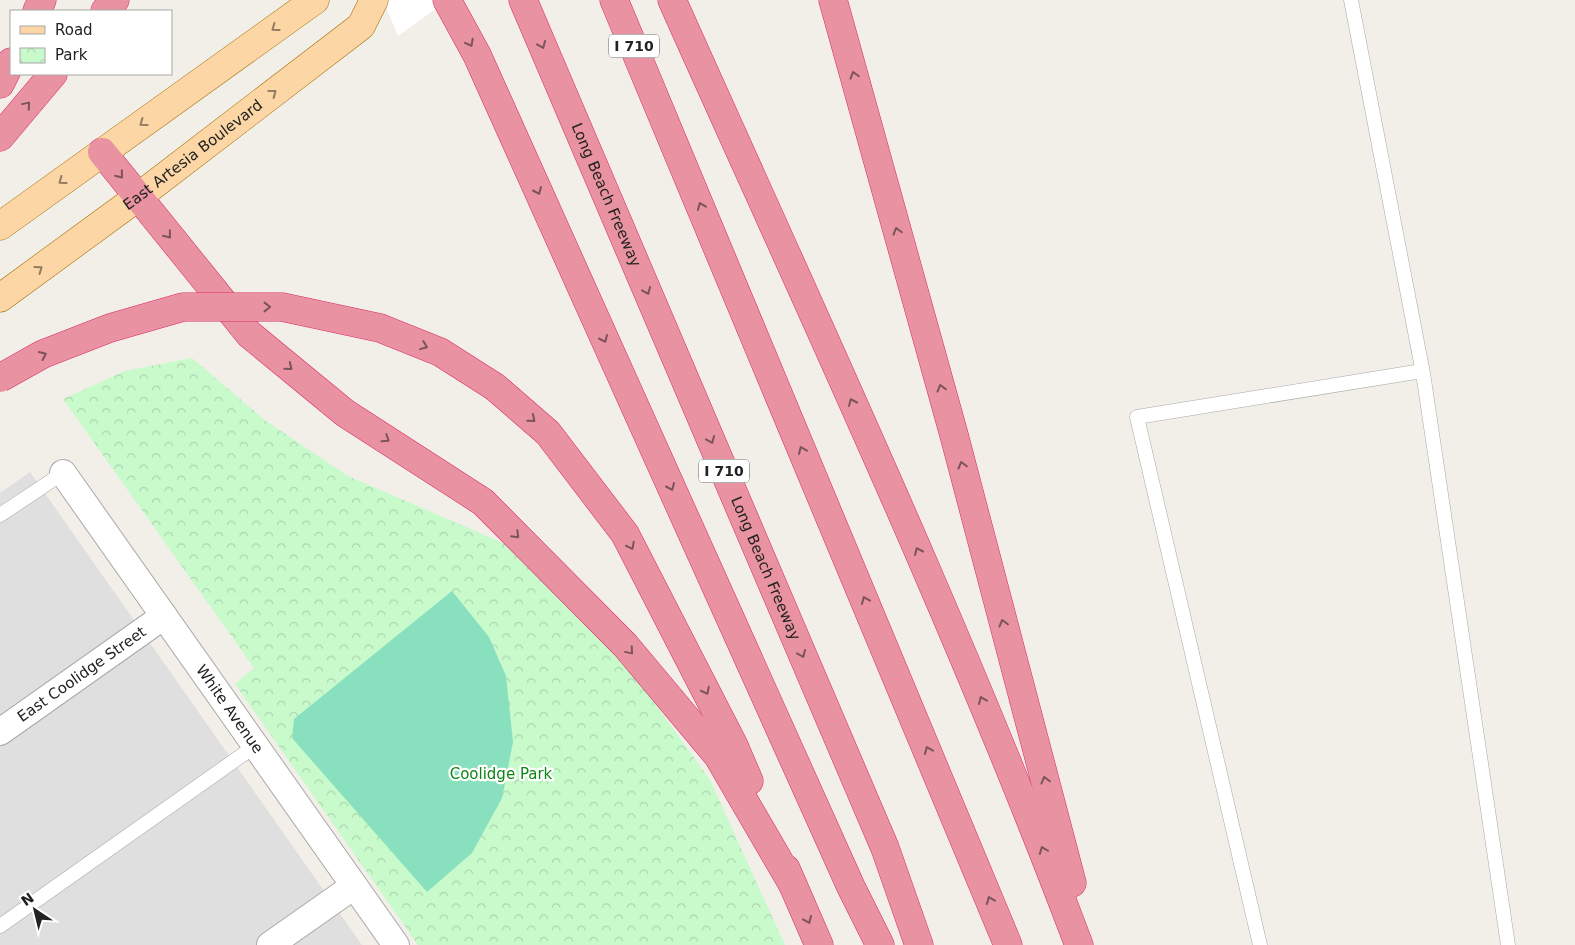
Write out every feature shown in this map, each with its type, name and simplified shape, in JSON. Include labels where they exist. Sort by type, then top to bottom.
[{"type":"highway","points":[[107,10],[115,0]]},
{"type":"highway","points":[[447,0],[481,64],[851,887],[880,945]]},
{"type":"highway","name":"Long Beach Freeway","points":[[523,0],[885,848],[919,945]]},
{"type":"highway","name":"I 710","points":[[614,0],[654,92],[1008,945]]},
{"type":"highway","points":[[628,0],[638,23],[654,92]]},
{"type":"highway","points":[[672,0],[936,591],[1032,820],[1079,945]]},
{"type":"highway","points":[[833,0],[954,435],[1089,945]]},
{"type":"highway","points":[[0,84],[10,64]]},
{"type":"highway","points":[[0,137],[52,75]]},
{"type":"highway","points":[[102,152],[249,334],[345,412],[483,502],[625,645],[718,756],[793,885]]},
{"type":"highway","points":[[0,378],[43,354],[110,328],[183,307],[282,307],[380,328],[440,352],[495,387],[548,432],[625,534],[734,746],[819,945]]},
{"type":"main road","points":[[0,226],[315,0]]},
{"type":"main road","name":"East Artesia Boulevard","points":[[0,298],[138,197],[361,26],[374,0]]},
{"type":"street","name":"White Avenue","points":[[63,473],[396,945]]},
{"type":"street","name":"East Coolidge Street","points":[[0,732],[164,616]]},
{"type":"street","points":[[270,945],[354,886]]},
{"type":"lane","points":[[1351,0],[1422,371],[1508,945]]},
{"type":"lane","points":[[1260,945],[1137,417],[1422,371]]},
{"type":"lane","points":[[0,515],[63,473]]},
{"type":"lane","points":[[0,926],[255,746]]},
{"type":"shaded area","points":[[30,472],[362,945],[0,945],[0,493]]},
{"type":"green space","name":"Coolidge Park","points":[[192,358],[266,421],[348,476],[510,546],[603,631],[710,780],[785,945],[418,945],[235,684],[254,668],[63,399],[125,371]]},
{"type":"green space","points":[[452,591],[489,637],[506,676],[513,742],[502,798],[472,853],[427,892],[292,738],[294,719]]},
{"type":"pier","points":[[383,0],[448,0],[398,36]]}]
